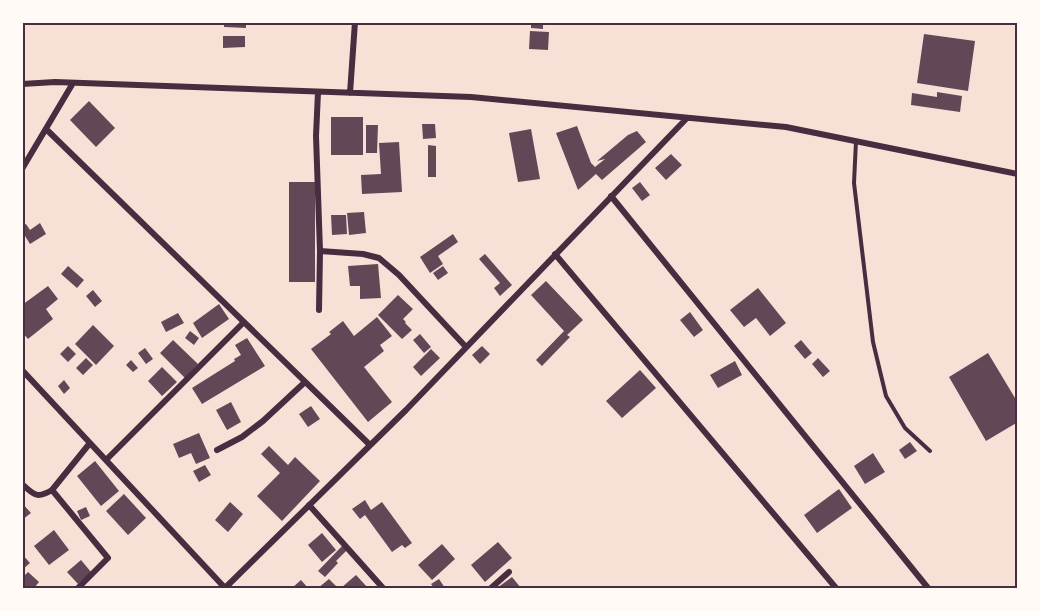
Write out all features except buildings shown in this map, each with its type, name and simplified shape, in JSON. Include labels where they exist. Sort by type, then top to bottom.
[{"type":"street","points":[[350,93],[355,22]]},
{"type":"street","points":[[22,169],[73,83]]},
{"type":"street","points":[[22,84],[73,83],[471,97],[786,127],[1017,174]]},
{"type":"street","points":[[318,92],[316,136],[320,251],[319,310]]},
{"type":"street","points":[[22,370],[225,588],[370,445],[687,117]]},
{"type":"street","points":[[46,129],[370,445]]},
{"type":"street","points":[[610,196],[928,588]]},
{"type":"street","points":[[320,251],[363,254],[379,258],[399,275],[466,347]]},
{"type":"street","points":[[555,254],[836,588]]},
{"type":"street","points":[[106,460],[244,322]]},
{"type":"street","points":[[217,450],[242,437],[305,382]]},
{"type":"street","points":[[22,484],[38,496],[52,490],[90,443]]},
{"type":"street","points":[[52,490],[108,558],[78,588]]},
{"type":"street","points":[[309,505],[383,588]]},
{"type":"street","points":[[490,588],[509,572]]},
{"type":"lane","points":[[856,141],[854,183],[873,342],[886,396],[905,428],[930,451]]}]
